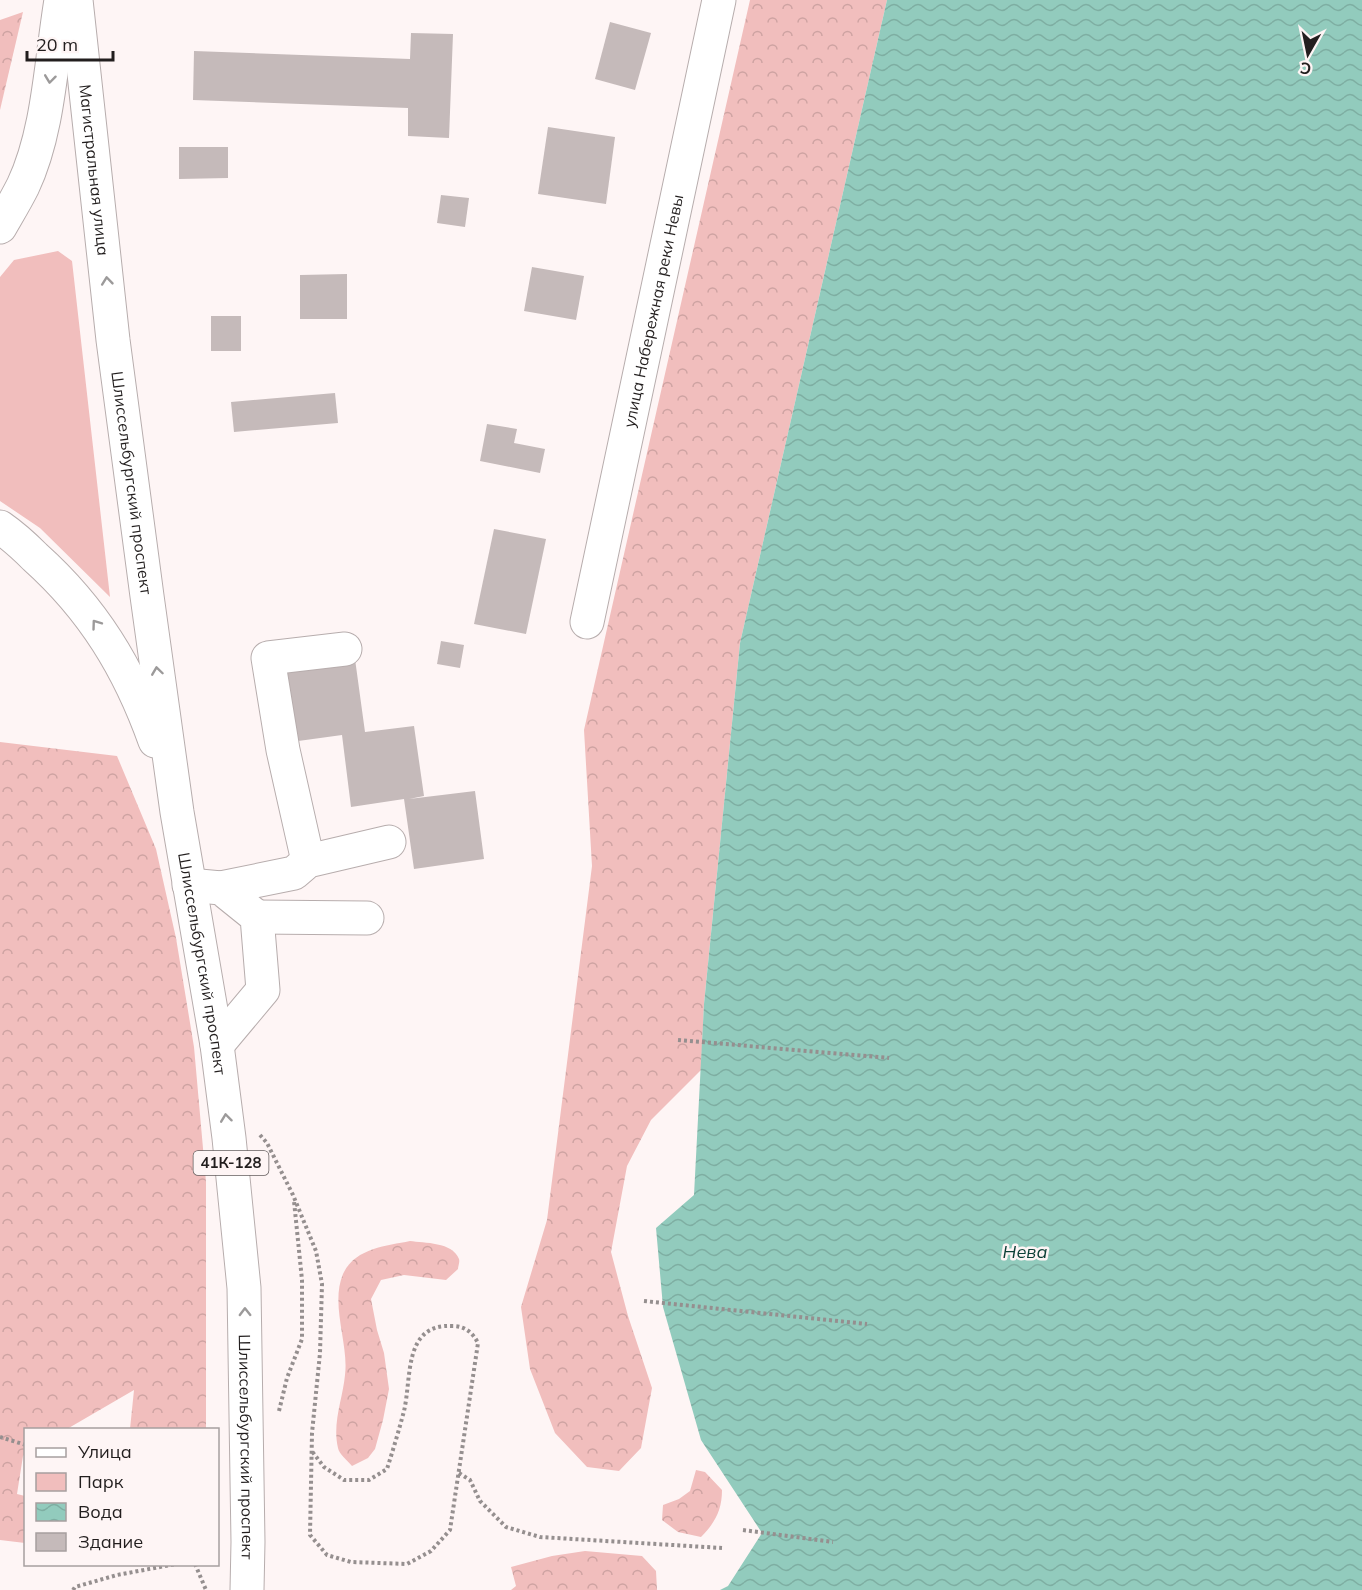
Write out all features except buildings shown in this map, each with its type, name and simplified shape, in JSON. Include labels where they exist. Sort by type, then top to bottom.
[{"type":"main road","points":[[0,227],[24,185],[40,135],[61,0]]},
{"type":"main road","name":"Магистральная улица","points":[[76,0],[113,339]]},
{"type":"main road","name":"улица Набережная реки Невы","points":[[587,622],[719,0]]},
{"type":"main road","name":"Шлиссельбургский проспект","points":[[113,339],[177,812],[205,886],[217,1045],[244,1288],[248,1534],[246,1590]]},
{"type":"main road","points":[[0,527],[36,557],[75,595],[101,629],[142,708],[177,812]]},
{"type":"main road","points":[[308,861],[284,750],[268,658],[345,649]]},
{"type":"main road","points":[[205,886],[294,873],[308,861],[389,842]]},
{"type":"main road","points":[[205,886],[257,918],[367,918]]},
{"type":"main road","points":[[217,1045],[263,990],[257,918]]},
{"type":"path","points":[[678,1040],[889,1058]]},
{"type":"path","points":[[260,1135],[267,1143],[293,1195],[316,1251],[322,1284],[320,1353],[311,1449],[310,1535],[327,1555],[351,1562],[407,1564],[431,1551],[450,1530],[478,1343],[473,1333],[459,1326],[442,1325],[426,1332],[412,1350],[404,1409],[387,1469],[369,1480],[344,1480],[324,1467],[311,1449]]},
{"type":"path","points":[[278,1414],[287,1378],[302,1339],[302,1280],[293,1195]]},
{"type":"path","points":[[645,1301],[867,1324]]},
{"type":"path","points":[[0,1437],[24,1444]]},
{"type":"path","points":[[459,1473],[470,1480],[480,1501],[506,1527],[540,1537],[722,1548]]},
{"type":"path","points":[[743,1530],[833,1542]]},
{"type":"path","points":[[72,1590],[75,1587],[117,1575],[165,1566]]},
{"type":"path","points":[[196,1566],[206,1590]]},
{"type":"green space","points":[[750,0],[887,0],[740,643],[704,1004],[701,1070],[651,1120],[627,1166],[611,1252],[628,1316],[652,1388],[641,1448],[619,1471],[587,1467],[555,1433],[530,1369],[521,1307],[547,1220],[592,866],[584,730]]},
{"type":"green space","points":[[23,12],[0,110],[0,20]]},
{"type":"green space","points":[[58,251],[72,261],[110,597],[40,528],[0,501],[0,277],[14,260]]},
{"type":"green space","points":[[0,742],[117,756],[156,849],[176,938],[194,1047],[206,1182],[206,1428],[130,1428],[134,1390],[69,1428],[24,1428],[24,1455],[17,1494],[24,1496],[24,1543],[0,1540]]},
{"type":"green space","points":[[410,1241],[437,1244],[451,1249],[459,1259],[458,1269],[446,1280],[404,1275],[381,1280],[371,1299],[384,1353],[389,1389],[375,1449],[368,1458],[352,1466],[340,1452],[336,1439],[346,1363],[338,1298],[343,1274],[348,1265],[363,1253]]},
{"type":"green space","points":[[696,1470],[705,1472],[722,1490],[717,1516],[701,1537],[678,1532],[662,1520],[663,1505],[679,1499],[690,1491]]},
{"type":"green space","points":[[585,1551],[642,1556],[656,1571],[657,1590],[511,1590],[516,1586],[511,1567],[552,1556]]},
{"type":"water","name":"Нева","points":[[887,0],[1362,0],[1362,1590],[720,1590],[728,1586],[762,1533],[701,1440],[663,1307],[656,1228],[694,1195],[704,1004],[740,643]]}]
